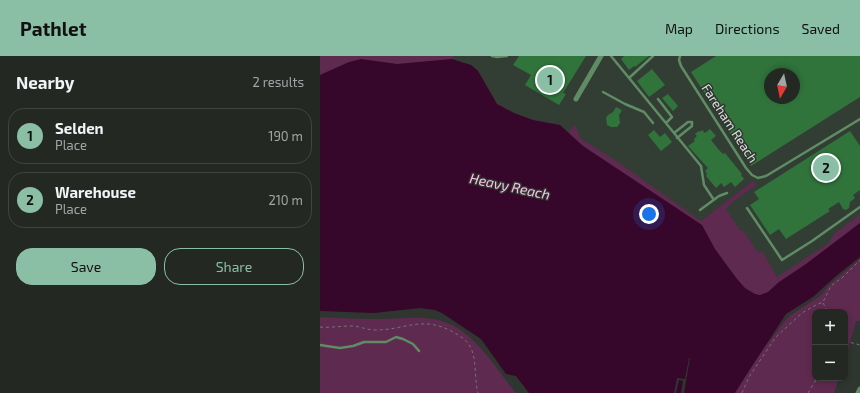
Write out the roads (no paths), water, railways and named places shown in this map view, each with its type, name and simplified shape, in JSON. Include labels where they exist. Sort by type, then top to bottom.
[{"type":"street","points":[[576,99],[601,56]]},
{"type":"street","points":[[858,393],[860,389]]},
{"type":"lane","points":[[492,56],[497,58],[507,56]]},
{"type":"lane","points":[[611,56],[701,166],[704,185],[714,200]]},
{"type":"lane","points":[[630,78],[653,56]]},
{"type":"lane","name":"Fareham Reach","points":[[680,56],[680,63],[685,73],[746,168],[752,175],[758,178],[766,176],[860,119]]},
{"type":"lane","points":[[603,92],[644,112],[653,123]]},
{"type":"lane","points":[[658,99],[672,117],[666,123]]},
{"type":"lane","points":[[674,133],[688,122],[692,122],[692,126],[678,138]]},
{"type":"lane","points":[[700,210],[719,196],[727,193]]},
{"type":"lane","points":[[747,208],[782,260],[812,242],[860,207]]},
{"type":"lane","points":[[320,345],[340,348],[353,346],[364,342],[386,342],[396,337],[412,344],[418,351]]},
{"type":"water","name":"Heavy Reach","points":[[361,59],[397,64],[452,59],[471,65],[478,71],[497,104],[514,113],[533,120],[560,125],[583,146],[702,225],[715,249],[737,279],[745,288],[755,294],[760,295],[768,292],[779,282],[806,264],[860,223],[860,257],[813,297],[786,314],[735,393],[529,393],[516,376],[506,374],[481,339],[435,310],[420,308],[374,313],[320,311],[320,75],[349,62]]},
{"type":"place","name":"Selden","points":[[550,80]]},
{"type":"place","name":"Warehouse","points":[[826,168]]}]
